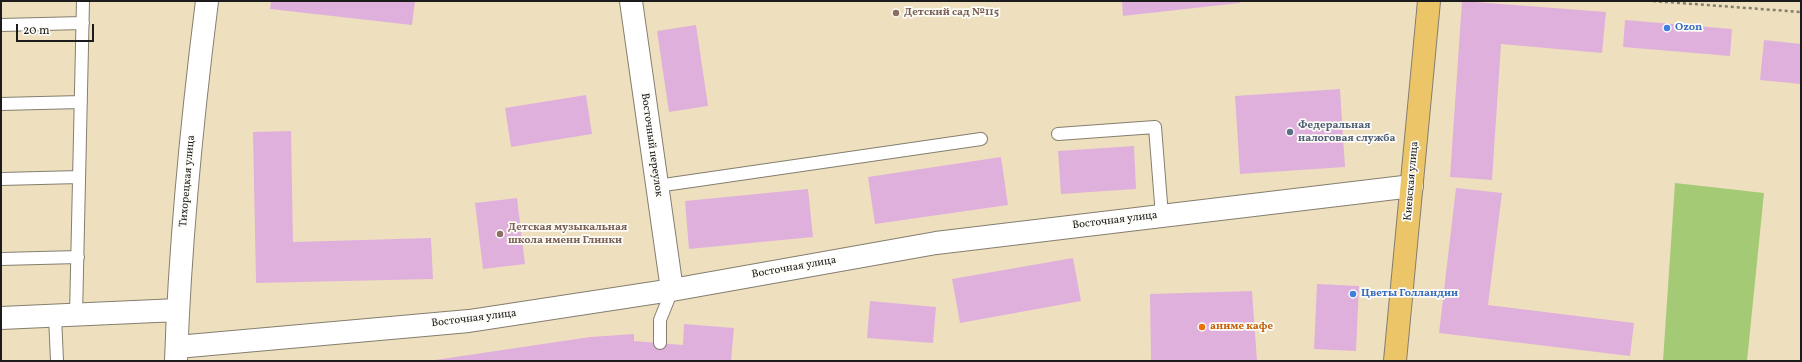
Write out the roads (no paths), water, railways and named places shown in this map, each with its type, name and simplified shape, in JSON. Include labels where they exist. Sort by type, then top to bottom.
[{"type":"main road","name":"Киевская улица","points":[[1395,361],[1429,1]]},
{"type":"street","name":"Тихорецкая улица","points":[[176,354],[178,310],[195,97],[207,1]]},
{"type":"street","name":"Восточный переулок","points":[[631,1],[672,290]]},
{"type":"street","name":"Восточная улица","points":[[176,354],[469,321],[672,290],[936,243],[1412,186]]},
{"type":"street","points":[[1,318],[178,310]]},
{"type":"lane","points":[[76,315],[83,1]]},
{"type":"lane","points":[[1,25],[83,23]]},
{"type":"lane","points":[[1,104],[81,102]]},
{"type":"lane","points":[[1058,134],[1155,127],[1162,216]]},
{"type":"lane","points":[[657,186],[981,139]]},
{"type":"lane","points":[[1,179],[79,177]]},
{"type":"lane","points":[[1,259],[78,257]]},
{"type":"lane","points":[[660,343],[660,320],[672,290]]},
{"type":"lane","points":[[55,316],[57,361]]},
{"type":"place","name":"Детский сад №115","points":[[896,13]]},
{"type":"place","name":"Ozon","points":[[1667,28]]},
{"type":"place","name":"Федеральная налоговая служба","points":[[1290,132]]},
{"type":"place","name":"Детская музыкальная школа имени Глинки","points":[[500,234]]},
{"type":"place","name":"Цветы Голландии","points":[[1353,294]]},
{"type":"place","name":"аниме кафе","points":[[1202,327]]}]
